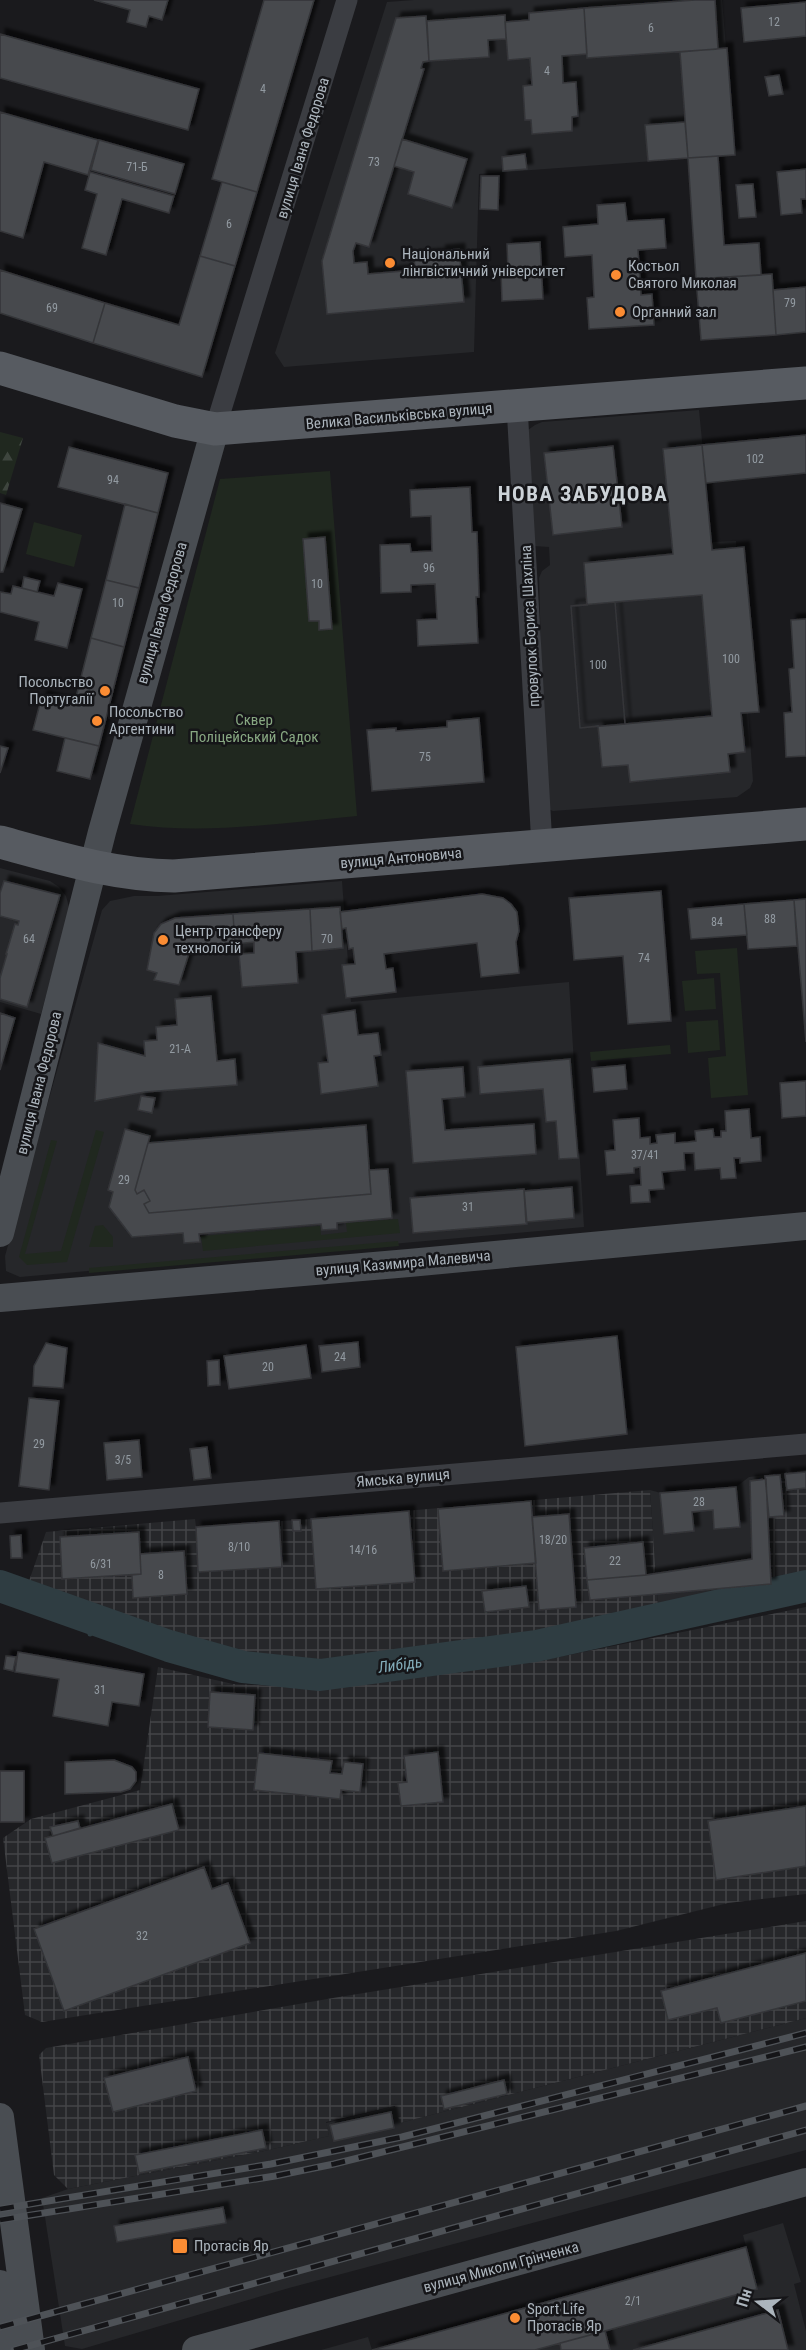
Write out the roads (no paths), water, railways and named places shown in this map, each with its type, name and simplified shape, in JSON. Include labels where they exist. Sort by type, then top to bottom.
[{"type":"main road","name":"Велика Васильківська вулиця","points":[[0,368],[176,421],[215,429],[806,383]]},
{"type":"main road","name":"вулиця Івана Федорова","points":[[0,1233],[93,867],[215,429]]},
{"type":"main road","name":"вулиця Антоновича","points":[[0,842],[93,867],[139,876],[174,876],[806,825]]},
{"type":"main road","name":"вулиця Казимира Малевича","points":[[0,1298],[806,1226]]},
{"type":"main road","points":[[0,2117],[31,2350]]},
{"type":"main road","name":"вулиця Миколи Грінченка","points":[[196,2350],[806,2182]]},
{"type":"main road","points":[[0,2284],[9,2350]]},
{"type":"street","name":"вулиця Івана Федорова","points":[[215,429],[348,0]]},
{"type":"street","name":"провулок Бориса Шахліна","points":[[517,406],[542,846]]},
{"type":"street","name":"Ямська вулиця","points":[[0,1513],[806,1444]]},
{"type":"waterway","name":"Либідь","points":[[0,1586],[169,1646],[243,1667],[320,1675],[536,1646],[806,1586]]},
{"type":"waterway","name":"Протасів Яр","points":[[89,1618],[90,1634]]},
{"type":"railway","points":[[0,2209],[271,2164],[402,2137],[806,2033]]},
{"type":"railway","points":[[0,2220],[275,2176],[334,2164],[806,2047]]},
{"type":"railway","points":[[0,2327],[806,2106]]},
{"type":"railway","points":[[14,2350],[806,2130]]},
{"type":"place","name":"Національний лінгвістичний університет","points":[[390,263]]},
{"type":"place","name":"Костьол Святого Миколая","points":[[616,275]]},
{"type":"place","name":"Органний зал","points":[[620,312]]},
{"type":"place","name":"Посольство Португалії","points":[[105,691]]},
{"type":"place","name":"Посольство Аргентини","points":[[97,721]]},
{"type":"place","name":"Центр трансферу технологій","points":[[163,940]]},
{"type":"place","name":"Протасів Яр","points":[[180,2246]]},
{"type":"place","name":"Sport Life Протасів Яр","points":[[515,2318]]},
{"type":"district","name":"НОВА ЗАБУДОВА","points":[[583,494]]},
{"type":"park label","name":"Сквер Поліцейський Садок","points":[[254,728]]}]
